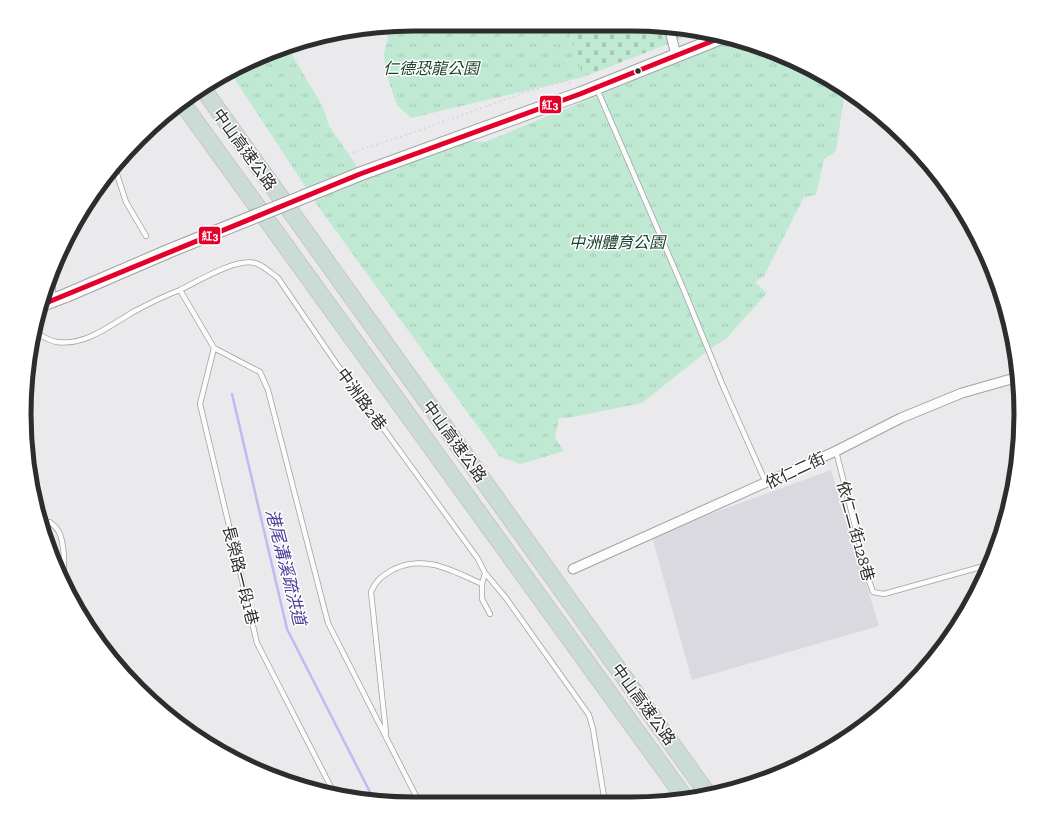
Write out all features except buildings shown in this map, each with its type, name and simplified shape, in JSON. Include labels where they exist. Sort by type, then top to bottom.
[{"type":"highway","points":[[209,91],[220,114]]},
{"type":"highway","name":"中山高速公路","points":[[205,93],[705,790]]},
{"type":"highway","name":"中山高速公路","points":[[185,107],[682,794]]},
{"type":"highway","points":[[182,109],[198,125]]},
{"type":"street","points":[[671,33],[676,55]]},
{"type":"street","points":[[48,302],[169,251],[360,174],[580,94],[714,40]]},
{"type":"street","name":"依仁二街","points":[[573,569],[836,451],[902,418],[962,393],[1012,379]]},
{"type":"lane","points":[[596,87],[683,288],[723,386],[766,483]]},
{"type":"lane","points":[[117,173],[126,202],[146,236]]},
{"type":"lane","name":"中洲路2巷","points":[[180,290],[234,263],[255,262],[278,278],[336,363],[478,558],[485,574],[506,598],[589,715],[593,729],[604,797]]},
{"type":"lane","points":[[39,335],[58,342],[77,341],[107,328],[133,312],[180,290],[214,348],[260,372],[268,390],[328,623],[416,797]]},
{"type":"lane","name":"長榮路一段1巷","points":[[214,348],[200,404],[257,643],[330,788]]},
{"type":"lane","name":"依仁二街128巷","points":[[836,451],[868,578],[873,592],[884,594],[983,566]]},
{"type":"lane","points":[[47,522],[50,522],[58,532],[64,554],[63,568]]},
{"type":"lane","points":[[386,737],[371,592],[376,582],[384,575],[403,565],[426,562],[453,571],[482,584]]},
{"type":"lane","points":[[485,574],[482,584],[482,599],[490,614]]},
{"type":"path","points":[[552,31],[572,87],[580,94]]},
{"type":"path","points":[[281,55],[323,162],[409,134],[526,92],[569,80]]},
{"type":"shaded area","points":[[831,470],[879,626],[692,680],[652,537]]},
{"type":"green space","name":"仁德恐龍公園","points":[[569,31],[583,77],[411,118],[397,105],[387,76],[384,54],[388,38],[386,32]]},
{"type":"green space","points":[[569,31],[631,31],[690,35],[583,77]]},
{"type":"green space","name":"中洲體育公園","points":[[726,43],[778,60],[823,82],[844,96],[836,151],[824,159],[816,195],[804,197],[764,276],[755,282],[767,293],[726,339],[711,348],[642,403],[568,418],[559,418],[555,438],[564,451],[521,464],[500,457],[320,209],[233,76],[267,60],[290,51],[323,107],[329,126],[365,178],[455,141],[485,142]]},
{"type":"waterway","name":"港尾溝溪疏洪道","points":[[232,394],[287,629],[371,795]]},
{"type":"transit line","name":"紅3","points":[[48,302],[360,174],[580,94],[715,40]]}]
